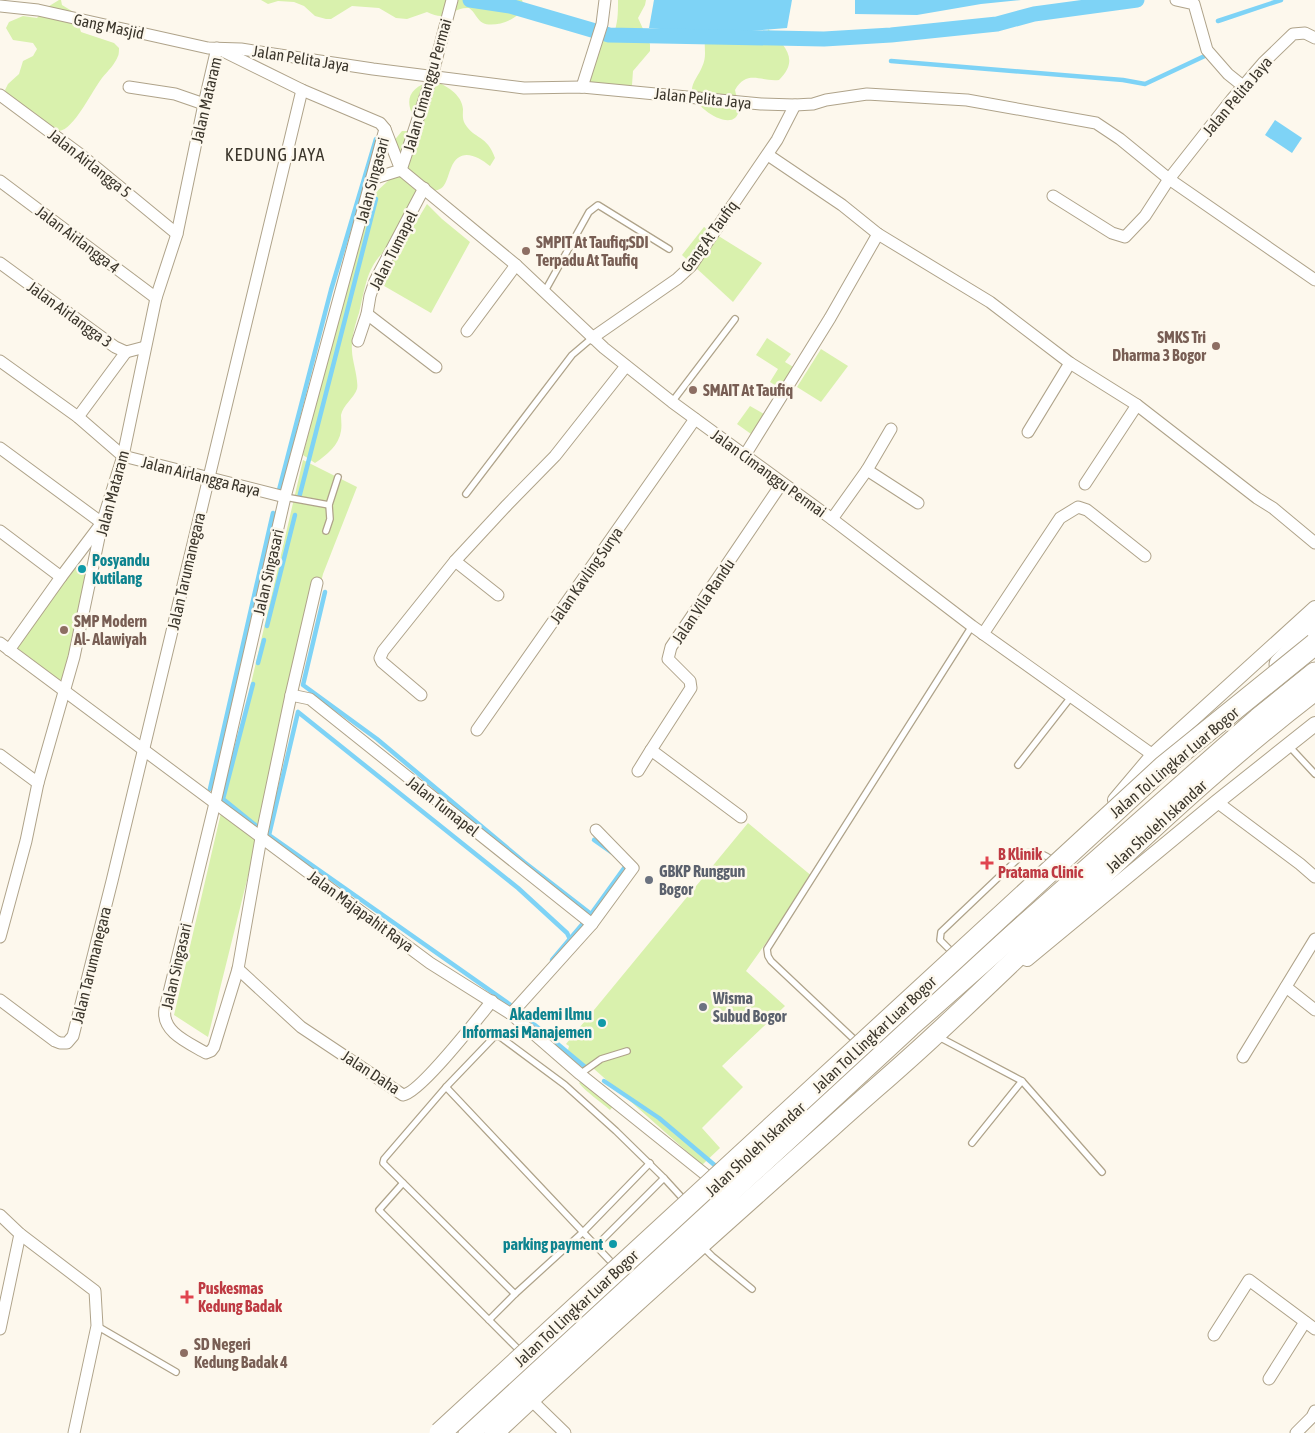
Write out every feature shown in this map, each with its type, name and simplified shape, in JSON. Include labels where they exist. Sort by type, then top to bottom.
[{"type":"highway","points":[[1244,703],[1315,626]]},
{"type":"highway","name":"Jalan Tol Lingkar Luar Bogor","points":[[440,1433],[1163,767],[1315,644]]},
{"type":"highway","name":"Jalan Sholeh Iskandar","points":[[448,1433],[1058,867],[1177,764],[1315,652]]},
{"type":"highway","name":"Jalan Tol Lingkar Luar Bogor","points":[[469,1433],[910,1026],[1258,719],[1315,673]]},
{"type":"highway","points":[[1258,719],[1315,680]]},
{"type":"highway","name":"Jalan Sholeh Iskandar","points":[[494,1433],[701,1244],[936,1035],[1088,888],[1200,786],[1269,726],[1315,691]]},
{"type":"street","name":"Jalan Cimanggu Permai","points":[[401,170],[432,76],[452,0]]},
{"type":"street","points":[[582,87],[602,24],[605,0]]},
{"type":"street","points":[[1176,0],[1194,4],[1207,50],[1228,74],[1244,86]]},
{"type":"street","name":"Gang Masjid","points":[[0,6],[38,10],[208,48],[217,48]]},
{"type":"street","name":"Jalan Pelita Jaya","points":[[1169,179],[1268,58],[1293,34],[1305,33],[1315,38]]},
{"type":"street","name":"Jalan Pelita Jaya","points":[[217,48],[241,48],[524,88],[582,87],[762,104],[795,105],[813,104],[826,100],[867,94],[966,100],[1096,123],[1120,139],[1169,179],[1315,280]]},
{"type":"street","points":[[217,48],[302,90],[380,123],[385,129]]},
{"type":"street","name":"Jalan Mataram","points":[[0,936],[26,841],[38,783],[64,692],[85,608],[102,523],[123,456],[156,298],[177,234],[217,48]]},
{"type":"street","points":[[130,87],[175,94],[204,104]]},
{"type":"street","name":"Jalan Tarumanegara","points":[[0,1000],[60,1043],[67,1043],[72,1036],[302,90]]},
{"type":"street","name":"Jalan Airlangga 5","points":[[0,95],[81,155],[177,234]]},
{"type":"street","name":"Gang At Taufiq","points":[[592,338],[684,273],[768,154],[795,105]]},
{"type":"street","name":"Jalan Cimanggu Permai","points":[[385,129],[401,170],[516,265],[592,338],[626,366],[972,626],[1153,755]]},
{"type":"street","name":"Jalan Singasari","points":[[238,969],[211,1051],[206,1053],[172,1032],[164,1018],[165,1009],[286,496],[385,129]]},
{"type":"street","points":[[768,154],[842,205],[878,234],[990,302],[1070,363],[1137,405],[1258,498],[1274,508],[1315,543]]},
{"type":"street","name":"Jalan Cimanggu Permai","points":[[373,179],[401,170]]},
{"type":"street","points":[[1053,196],[1112,233],[1125,237],[1145,216],[1169,179]]},
{"type":"street","name":"Jalan Airlangga 4","points":[[0,181],[156,298]]},
{"type":"street","name":"Jalan Tumapel","points":[[358,341],[375,281],[424,188]]},
{"type":"street","points":[[745,456],[830,318],[878,234]]},
{"type":"street","name":"Jalan Airlangga 3","points":[[0,263],[115,347],[126,352],[145,347]]},
{"type":"street","points":[[467,331],[516,265]]},
{"type":"street","points":[[367,314],[436,367]]},
{"type":"street","points":[[78,417],[126,352]]},
{"type":"street","name":"Jalan Airlangga Raya","points":[[0,361],[78,417],[123,456],[286,496]]},
{"type":"street","points":[[1028,432],[1070,363]]},
{"type":"street","points":[[421,695],[385,665],[380,657],[386,647],[455,561],[555,456],[626,366]]},
{"type":"street","points":[[1085,484],[1137,405]]},
{"type":"street","name":"Jalan Kavling Surya","points":[[477,730],[695,419]]},
{"type":"street","points":[[832,519],[867,470],[891,429]]},
{"type":"street","points":[[0,448],[102,523],[61,577],[4,646]]},
{"type":"street","points":[[867,470],[918,502]]},
{"type":"street","name":"Jalan Vila Randu","points":[[651,750],[691,688],[690,681],[668,659],[671,647],[782,483]]},
{"type":"street","points":[[983,634],[1060,518],[1078,508],[1087,510],[1145,556]]},
{"type":"street","points":[[0,532],[61,577]]},
{"type":"street","points":[[455,561],[498,595]]},
{"type":"street","points":[[238,969],[261,838],[317,582]]},
{"type":"street","points":[[1058,867],[1153,755],[1315,608]]},
{"type":"street","name":"Jalan Majapahit Raya","points":[[4,646],[430,962],[492,1001],[514,1009],[580,1074],[717,1184]]},
{"type":"street","name":"Jalan Tumapel","points":[[291,695],[310,699],[589,921]]},
{"type":"street","points":[[936,1035],[1217,802],[1315,724]]},
{"type":"street","points":[[638,771],[651,750],[741,816]]},
{"type":"street","points":[[0,756],[38,783]]},
{"type":"street","points":[[1217,802],[1315,877]]},
{"type":"street","points":[[514,1009],[633,868],[596,830]]},
{"type":"street","points":[[1243,1057],[1315,939]]},
{"type":"street","name":"Jalan Daha","points":[[238,969],[308,1032],[403,1095],[409,1094],[416,1089],[445,1058],[492,1001]]},
{"type":"street","points":[[1286,988],[1315,1010]]},
{"type":"street","points":[[0,1215],[20,1234],[95,1291],[97,1326],[74,1433]]},
{"type":"street","points":[[0,1329],[20,1234]]},
{"type":"street","points":[[1214,1335],[1249,1280],[1315,1329]]},
{"type":"street","points":[[1269,1379],[1305,1322]]},
{"type":"street","points":[[530,1399],[565,1433]]},
{"type":"street","points":[[1296,1433],[1314,1416]]},
{"type":"lane","points":[[545,291],[589,212],[598,205],[669,249]]},
{"type":"lane","points":[[672,402],[734,319]]},
{"type":"lane","points":[[466,494],[572,355],[592,338]]},
{"type":"lane","points":[[326,532],[330,519],[329,505],[338,477]]},
{"type":"lane","points":[[286,496],[329,505]]},
{"type":"lane","points":[[864,1048],[771,961],[768,956],[768,949],[972,626]]},
{"type":"lane","points":[[1018,765],[1070,697]]},
{"type":"lane","points":[[1288,745],[1315,774]]},
{"type":"lane","points":[[959,959],[940,940],[941,932],[1022,855],[1029,852],[1042,854],[1050,858],[1058,867]]},
{"type":"lane","points":[[936,1035],[1022,1081],[1102,1172]]},
{"type":"lane","points":[[515,1294],[383,1163],[384,1159],[446,1087],[492,1038],[499,1036],[565,1085],[650,1163],[691,1208]]},
{"type":"lane","points":[[580,1074],[601,1059],[627,1051]]},
{"type":"lane","points":[[972,1143],[1022,1081]]},
{"type":"lane","points":[[446,1087],[621,1272]]},
{"type":"lane","points":[[489,1320],[583,1232],[650,1163]]},
{"type":"lane","points":[[596,1246],[664,1178]]},
{"type":"lane","points":[[403,1184],[379,1210],[528,1359]]},
{"type":"lane","points":[[701,1244],[712,1256],[752,1289]]},
{"type":"lane","points":[[97,1326],[176,1372]]},
{"type":"green space","points":[[61,0],[62,5],[75,13],[79,18],[81,32],[114,43],[119,48],[115,62],[98,83],[77,117],[65,129],[59,131],[51,129],[35,113],[14,101],[5,90],[8,84],[19,74],[23,61],[33,56],[37,49],[33,43],[13,40],[6,28],[9,22],[23,16],[37,18],[46,8]]},
{"type":"green space","points":[[261,0],[522,0],[523,6],[521,12],[510,20],[502,23],[488,24],[481,22],[469,8],[463,8],[440,16],[427,12],[407,19],[396,18],[379,8],[352,6],[331,19],[326,19],[315,16],[304,6],[294,2],[278,1],[268,4]]},
{"type":"green space","points":[[618,0],[646,0],[638,18],[650,44],[650,51],[633,71],[632,85],[627,89],[589,85],[589,70],[600,43],[613,36],[615,31]]},
{"type":"green space","points":[[736,27],[739,33],[749,38],[767,35],[768,29],[780,41],[788,53],[789,66],[779,80],[749,78],[744,80],[735,90],[739,107],[736,117],[731,120],[723,120],[707,112],[700,105],[694,98],[692,89],[704,60],[707,29]]},
{"type":"green space","points":[[433,80],[448,87],[460,99],[465,124],[488,145],[495,158],[490,166],[480,159],[469,155],[463,155],[454,161],[442,188],[439,190],[429,190],[391,246],[376,260],[368,276],[352,342],[357,389],[342,411],[341,431],[338,441],[328,453],[315,463],[303,455],[352,253],[362,236],[371,199],[389,180],[401,158],[384,147],[382,142],[388,148],[402,131],[411,131],[417,124],[410,109],[410,97],[417,87]]},
{"type":"green space","points":[[427,204],[470,242],[431,313],[379,283]]},
{"type":"green space","points":[[704,227],[762,263],[733,302],[682,255]]},
{"type":"green space","points":[[767,338],[791,354],[785,362],[795,368],[781,389],[770,382],[778,369],[756,355]]},
{"type":"green space","points":[[821,349],[848,366],[821,402],[797,387]]},
{"type":"green space","points":[[750,406],[764,414],[751,434],[737,424]]},
{"type":"green space","points":[[303,460],[357,487],[323,574],[208,1037],[174,1015]]},
{"type":"green space","points":[[74,567],[88,577],[62,682],[16,647]]},
{"type":"green space","name":"Wisma Subud Bogor","points":[[748,823],[813,877],[746,971],[785,1006],[722,1066],[743,1087],[702,1128],[720,1148],[702,1165],[593,1068],[589,1069],[568,1050],[569,1046],[566,1044]]},
{"type":"green space","points":[[585,1078],[616,1103],[610,1110],[579,1083]]},
{"type":"water","points":[[654,0],[792,0],[787,28],[715,34],[649,28]]},
{"type":"water","points":[[855,0],[1021,0],[981,4],[917,15],[855,14]]},
{"type":"water","points":[[1275,120],[1302,138],[1292,153],[1265,135]]},
{"type":"waterway","points":[[470,0],[510,6],[609,35],[824,39],[891,35],[997,24],[1034,14],[1137,0]]},
{"type":"waterway","points":[[1218,21],[1281,0]]},
{"type":"waterway","points":[[891,61],[1123,80],[1145,84],[1209,54]]},
{"type":"waterway","points":[[279,490],[331,290],[376,139]]},
{"type":"waterway","points":[[299,498],[376,199]]},
{"type":"waterway","points":[[210,789],[273,513]]},
{"type":"waterway","points":[[267,626],[295,515]]},
{"type":"waterway","points":[[325,592],[303,685],[377,739],[524,862],[591,914]]},
{"type":"waterway","points":[[258,663],[264,640]]},
{"type":"waterway","points":[[253,684],[223,799],[259,828]]},
{"type":"waterway","points":[[570,939],[567,933],[518,888],[298,712],[269,835],[512,1006],[584,1066]]},
{"type":"waterway","points":[[594,840],[611,852]]},
{"type":"waterway","points":[[552,960],[591,914],[627,864]]},
{"type":"waterway","points":[[604,1081],[659,1118],[718,1168]]},
{"type":"place","name":"SMPIT At Taufiq;SDI Terpadu At Taufiq","points":[[526,251]]},
{"type":"place","name":"SMKS Tri Dharma 3 Bogor","points":[[1216,346]]},
{"type":"place","name":"SMAIT At Taufiq","points":[[693,390]]},
{"type":"place","name":"Posyandu Kutilang","points":[[82,569]]},
{"type":"place","name":"SMP Modern Al- Alawiyah","points":[[64,630]]},
{"type":"place","name":"B Klinik Pratama Clinic","points":[[987,863]]},
{"type":"place","name":"GBKP Runggun Bogor","points":[[649,880]]},
{"type":"place","name":"Wisma Subud Bogor","points":[[703,1007]]},
{"type":"place","name":"Akademi Ilmu Informasi Manajemen","points":[[602,1023]]},
{"type":"place","name":"parking payment","points":[[613,1244]]},
{"type":"place","name":"Puskesmas Kedung Badak","points":[[187,1297]]},
{"type":"place","name":"SD Negeri Kedung Badak 4","points":[[184,1353]]},
{"type":"district","name":"KEDUNG JAYA","points":[[275,154]]}]
